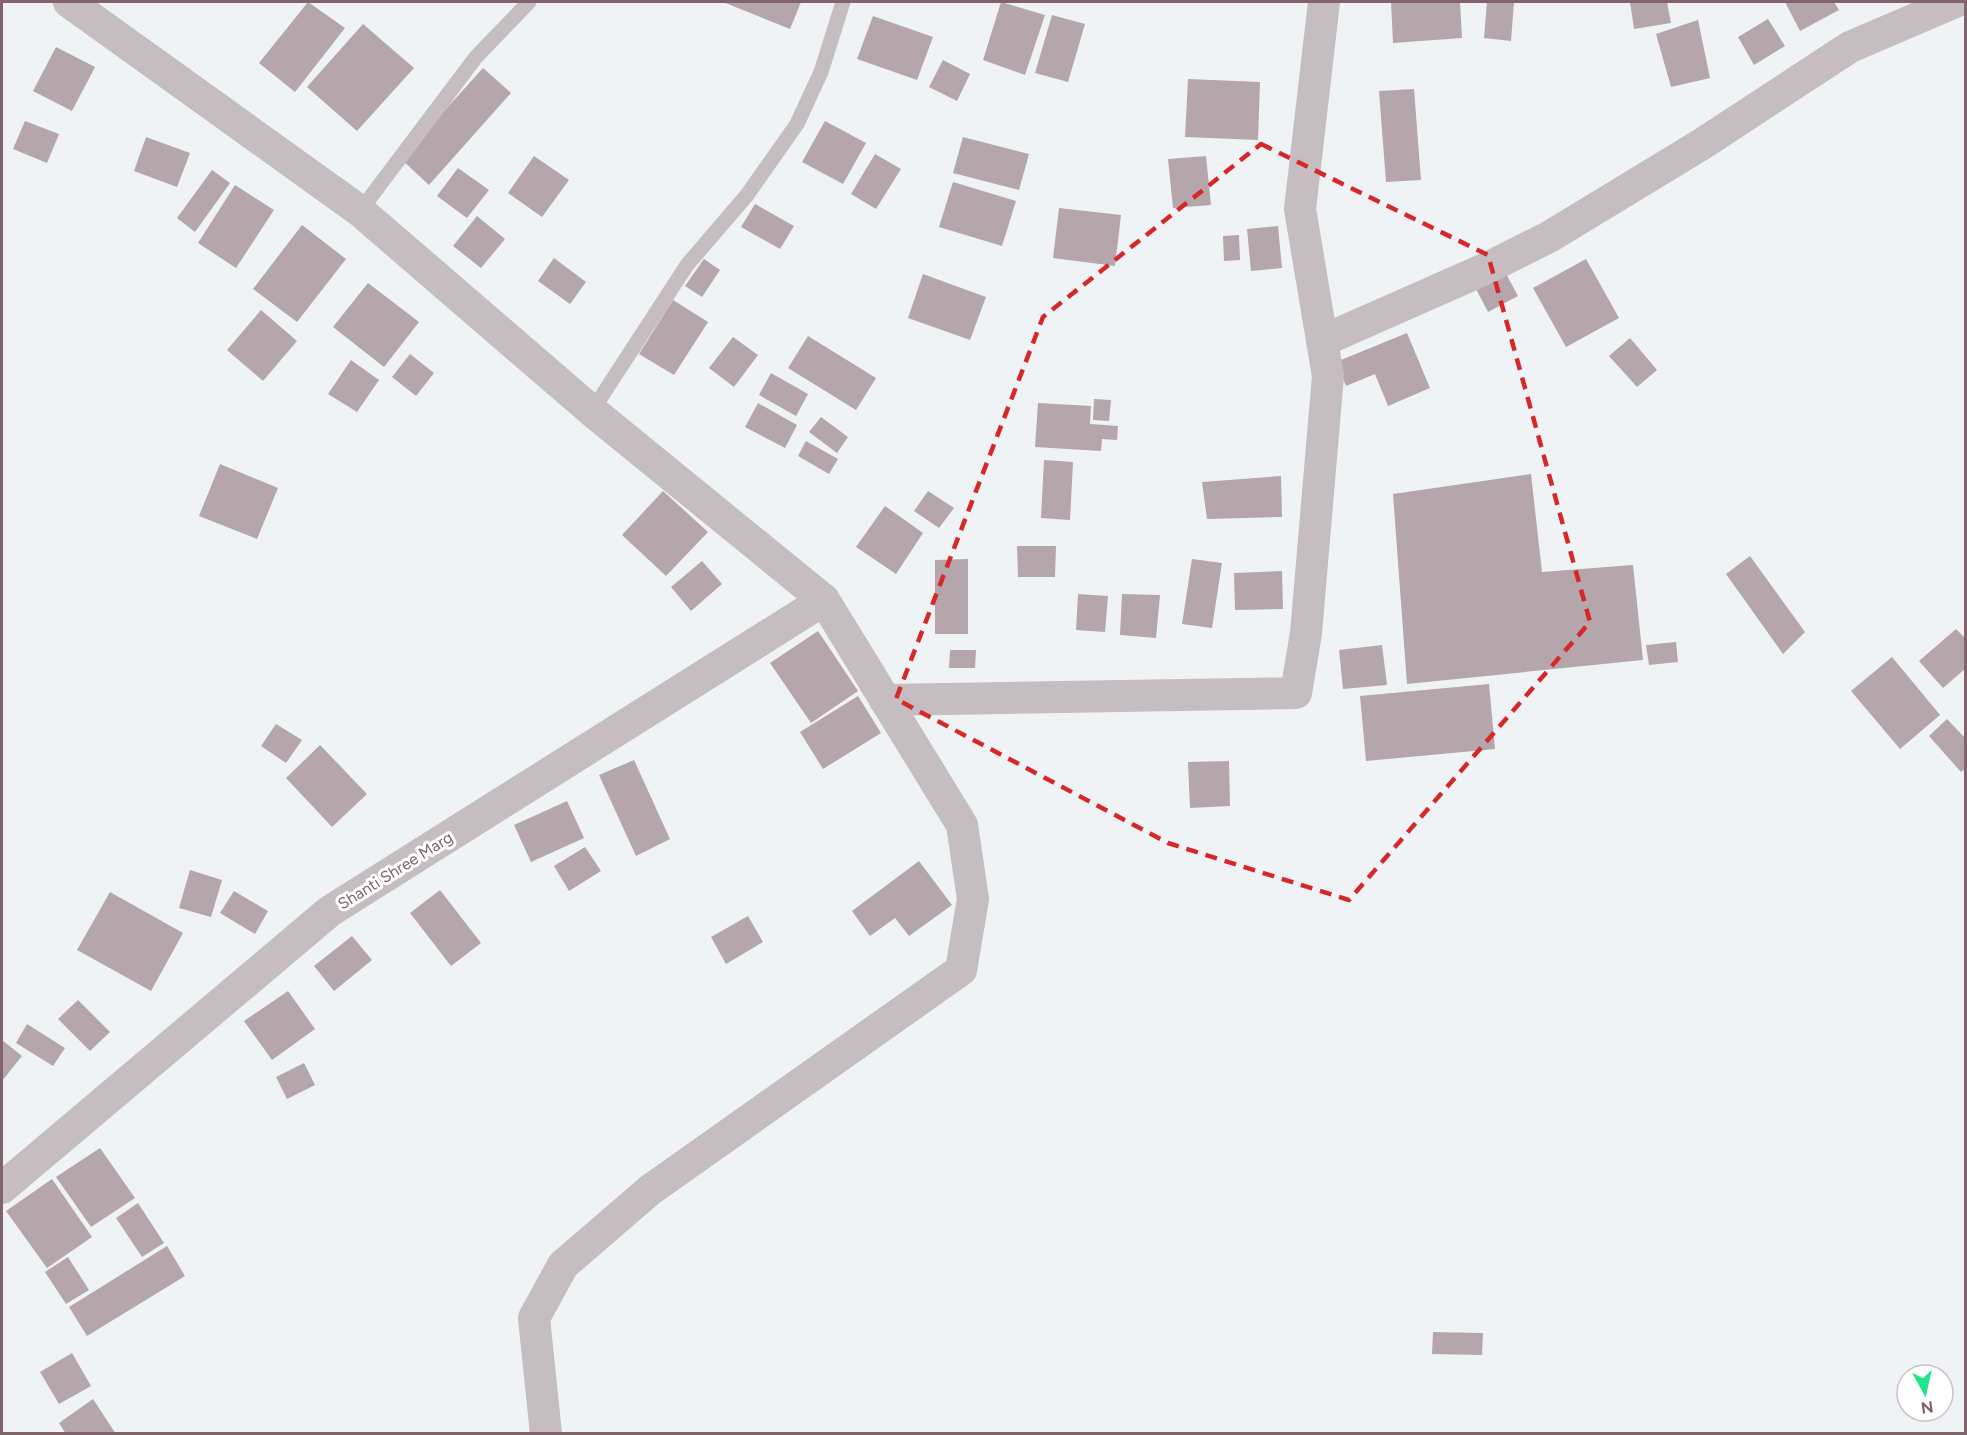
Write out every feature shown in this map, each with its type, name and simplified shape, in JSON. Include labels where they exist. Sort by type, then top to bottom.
[{"type":"street","points":[[69,2],[360,211],[592,411],[824,600],[962,825],[973,899],[961,970],[650,1190],[563,1265],[534,1318],[546,1434]]},
{"type":"street","points":[[885,700],[1296,693],[1306,633],[1328,376],[1300,209],[1324,2]]},
{"type":"street","points":[[1322,341],[1485,269],[1549,237],[1702,144],[1850,47],[1946,3]]},
{"type":"street","name":"Shanti Shree Marg","points":[[2,1188],[330,911],[824,600]]},
{"type":"lane","points":[[360,211],[476,57],[529,2]]},
{"type":"lane","points":[[592,411],[687,265],[747,195],[797,124],[821,72],[843,2]]},
{"type":"highlighted area","points":[[1261,144],[1488,255],[1590,622],[1349,900],[1168,843],[896,699],[1043,317]]},
{"type":"building","points":[[308,2],[345,28],[295,92],[259,63]]},
{"type":"building","points":[[723,2],[801,2],[790,29]]},
{"type":"building","points":[[1001,2],[1045,15],[1025,75],[983,60]]},
{"type":"building","points":[[1391,2],[1460,2],[1462,38],[1393,43]]},
{"type":"building","points":[[1487,2],[1514,2],[1511,41],[1484,38]]},
{"type":"building","points":[[1630,2],[1667,2],[1671,23],[1634,29]]},
{"type":"building","points":[[1785,2],[1834,2],[1839,10],[1800,31]]},
{"type":"building","points":[[1052,15],[1085,24],[1068,82],[1035,73]]},
{"type":"building","points":[[873,16],[933,37],[917,80],[857,59]]},
{"type":"building","points":[[1768,19],[1785,46],[1754,65],[1738,37]]},
{"type":"building","points":[[1698,20],[1710,78],[1671,87],[1656,34]]},
{"type":"building","points":[[363,24],[414,68],[357,131],[307,87]]},
{"type":"building","points":[[56,47],[95,67],[72,111],[33,91]]},
{"type":"building","points":[[943,60],[970,74],[957,101],[929,87]]},
{"type":"building","points":[[483,68],[511,93],[429,185],[401,159]]},
{"type":"building","points":[[1188,79],[1260,82],[1258,140],[1185,137]]},
{"type":"building","points":[[1414,89],[1421,180],[1386,182],[1379,91]]},
{"type":"building","points":[[25,121],[59,134],[47,163],[13,149]]},
{"type":"building","points":[[825,121],[866,143],[843,184],[802,162]]},
{"type":"building","points":[[146,137],[190,153],[177,187],[134,171]]},
{"type":"building","points":[[963,137],[1029,154],[1019,190],[953,173]]},
{"type":"building","points":[[875,154],[901,169],[876,209],[851,194]]},
{"type":"building","points":[[534,156],[569,180],[542,217],[508,193]]},
{"type":"building","points":[[1206,156],[1211,205],[1173,208],[1168,159]]},
{"type":"building","points":[[458,168],[489,190],[467,218],[437,196]]},
{"type":"building","points":[[212,170],[230,183],[195,232],[177,218]]},
{"type":"building","points":[[953,182],[1016,201],[1002,246],[939,227]]},
{"type":"building","points":[[235,185],[274,210],[236,268],[198,243]]},
{"type":"building","points":[[755,204],[794,226],[780,249],[741,227]]},
{"type":"building","points":[[1059,208],[1121,215],[1115,266],[1053,258]]},
{"type":"building","points":[[477,216],[505,239],[481,268],[453,246]]},
{"type":"building","points":[[302,225],[346,259],[297,322],[253,289]]},
{"type":"building","points":[[1278,226],[1282,268],[1251,271],[1247,229]]},
{"type":"building","points":[[1239,235],[1240,260],[1224,261],[1223,236]]},
{"type":"building","points":[[554,258],[586,282],[570,304],[538,281]]},
{"type":"building","points":[[704,259],[720,270],[702,297],[685,286]]},
{"type":"building","points":[[1586,259],[1619,318],[1566,347],[1533,288]]},
{"type":"building","points":[[1504,270],[1518,296],[1488,312],[1474,285]]},
{"type":"building","points":[[923,274],[986,297],[970,340],[908,318]]},
{"type":"building","points":[[368,283],[419,322],[384,367],[333,327]]},
{"type":"building","points":[[673,300],[708,322],[674,375],[639,354]]},
{"type":"building","points":[[261,310],[297,341],[263,381],[227,350]]},
{"type":"building","points":[[1407,333],[1430,388],[1388,406],[1375,374],[1346,386],[1336,362]]},
{"type":"building","points":[[808,336],[876,378],[856,410],[788,368]]},
{"type":"building","points":[[733,337],[758,355],[734,387],[709,368]]},
{"type":"building","points":[[1630,338],[1657,370],[1637,387],[1609,356]]},
{"type":"building","points":[[410,354],[434,373],[416,396],[392,377]]},
{"type":"building","points":[[351,360],[379,380],[357,412],[328,394]]},
{"type":"building","points":[[771,373],[808,394],[796,416],[759,395]]},
{"type":"building","points":[[1094,399],[1111,400],[1109,421],[1093,420]]},
{"type":"building","points":[[758,403],[797,425],[785,448],[745,427]]},
{"type":"building","points":[[1038,403],[1091,406],[1090,424],[1118,426],[1117,440],[1102,439],[1101,451],[1035,447]]},
{"type":"building","points":[[821,417],[848,437],[837,453],[809,432]]},
{"type":"building","points":[[806,441],[838,459],[829,474],[798,456]]},
{"type":"building","points":[[1044,460],[1073,462],[1070,520],[1041,518]]},
{"type":"building","points":[[220,464],[278,488],[257,539],[199,516]]},
{"type":"building","points":[[1531,474],[1542,572],[1633,565],[1643,660],[1407,684],[1393,494]]},
{"type":"building","points":[[1281,476],[1282,517],[1207,519],[1202,482]]},
{"type":"building","points":[[663,491],[708,532],[666,576],[622,535]]},
{"type":"building","points":[[928,491],[954,508],[939,528],[914,511]]},
{"type":"building","points":[[885,506],[923,533],[896,574],[856,547]]},
{"type":"building","points":[[1017,546],[1056,546],[1055,577],[1018,577]]},
{"type":"building","points":[[1750,556],[1805,632],[1783,654],[1726,574]]},
{"type":"building","points":[[968,559],[968,634],[935,634],[935,560]]},
{"type":"building","points":[[1192,559],[1222,563],[1212,628],[1182,624]]},
{"type":"building","points":[[702,561],[722,584],[691,611],[671,587]]},
{"type":"building","points":[[1282,571],[1283,609],[1235,610],[1234,573]]},
{"type":"building","points":[[1078,594],[1108,596],[1105,632],[1076,630]]},
{"type":"building","points":[[1122,594],[1160,595],[1156,638],[1120,635]]},
{"type":"building","points":[[1956,629],[1966,639],[1966,668],[1943,688],[1919,661]]},
{"type":"building","points":[[818,631],[858,691],[811,723],[770,663]]},
{"type":"building","points":[[1676,642],[1678,662],[1649,665],[1646,645]]},
{"type":"building","points":[[1382,645],[1387,685],[1343,689],[1339,650]]},
{"type":"building","points":[[950,650],[976,650],[975,668],[949,668]]},
{"type":"building","points":[[1892,657],[1940,715],[1900,749],[1851,691]]},
{"type":"building","points":[[1489,684],[1495,749],[1366,761],[1360,696]]},
{"type":"building","points":[[858,696],[881,733],[823,769],[800,732]]},
{"type":"building","points":[[1947,719],[1966,739],[1966,768],[1961,772],[1929,736]]},
{"type":"building","points":[[276,724],[302,740],[286,763],[261,746]]},
{"type":"building","points":[[320,745],[367,794],[332,827],[286,778]]},
{"type":"building","points":[[634,760],[670,839],[636,856],[599,775]]},
{"type":"building","points":[[1229,761],[1230,806],[1190,808],[1188,762]]},
{"type":"building","points":[[567,801],[584,838],[531,862],[514,825]]},
{"type":"building","points":[[585,847],[601,871],[569,891],[554,866]]},
{"type":"building","points":[[919,861],[952,905],[909,936],[895,918],[870,936],[852,911]]},
{"type":"building","points":[[190,870],[222,880],[211,917],[179,908]]},
{"type":"building","points":[[440,890],[481,943],[451,966],[410,913]]},
{"type":"building","points":[[234,891],[268,911],[255,934],[220,913]]},
{"type":"building","points":[[110,892],[183,933],[151,991],[77,950]]},
{"type":"building","points":[[748,916],[763,942],[726,964],[711,937]]},
{"type":"building","points":[[352,936],[372,960],[334,991],[314,966]]},
{"type":"building","points":[[288,991],[315,1029],[272,1060],[244,1021]]},
{"type":"building","points":[[78,1000],[110,1032],[90,1051],[58,1019]]},
{"type":"building","points":[[27,1024],[65,1048],[53,1066],[16,1043]]},
{"type":"building","points":[[2,1040],[22,1056],[2,1081]]},
{"type":"building","points":[[304,1063],[315,1085],[287,1099],[276,1077]]},
{"type":"building","points":[[100,1148],[135,1198],[91,1227],[56,1177]]},
{"type":"building","points":[[52,1179],[92,1237],[47,1268],[6,1211]]},
{"type":"building","points":[[138,1203],[164,1243],[142,1257],[116,1218]]},
{"type":"building","points":[[167,1246],[185,1276],[87,1336],[69,1307]]},
{"type":"building","points":[[68,1257],[89,1290],[66,1304],[45,1272]]},
{"type":"building","points":[[1433,1332],[1483,1333],[1482,1355],[1432,1354]]},
{"type":"building","points":[[72,1353],[91,1386],[59,1404],[40,1372]]},
{"type":"building","points":[[93,1399],[116,1434],[66,1434],[59,1423]]}]
